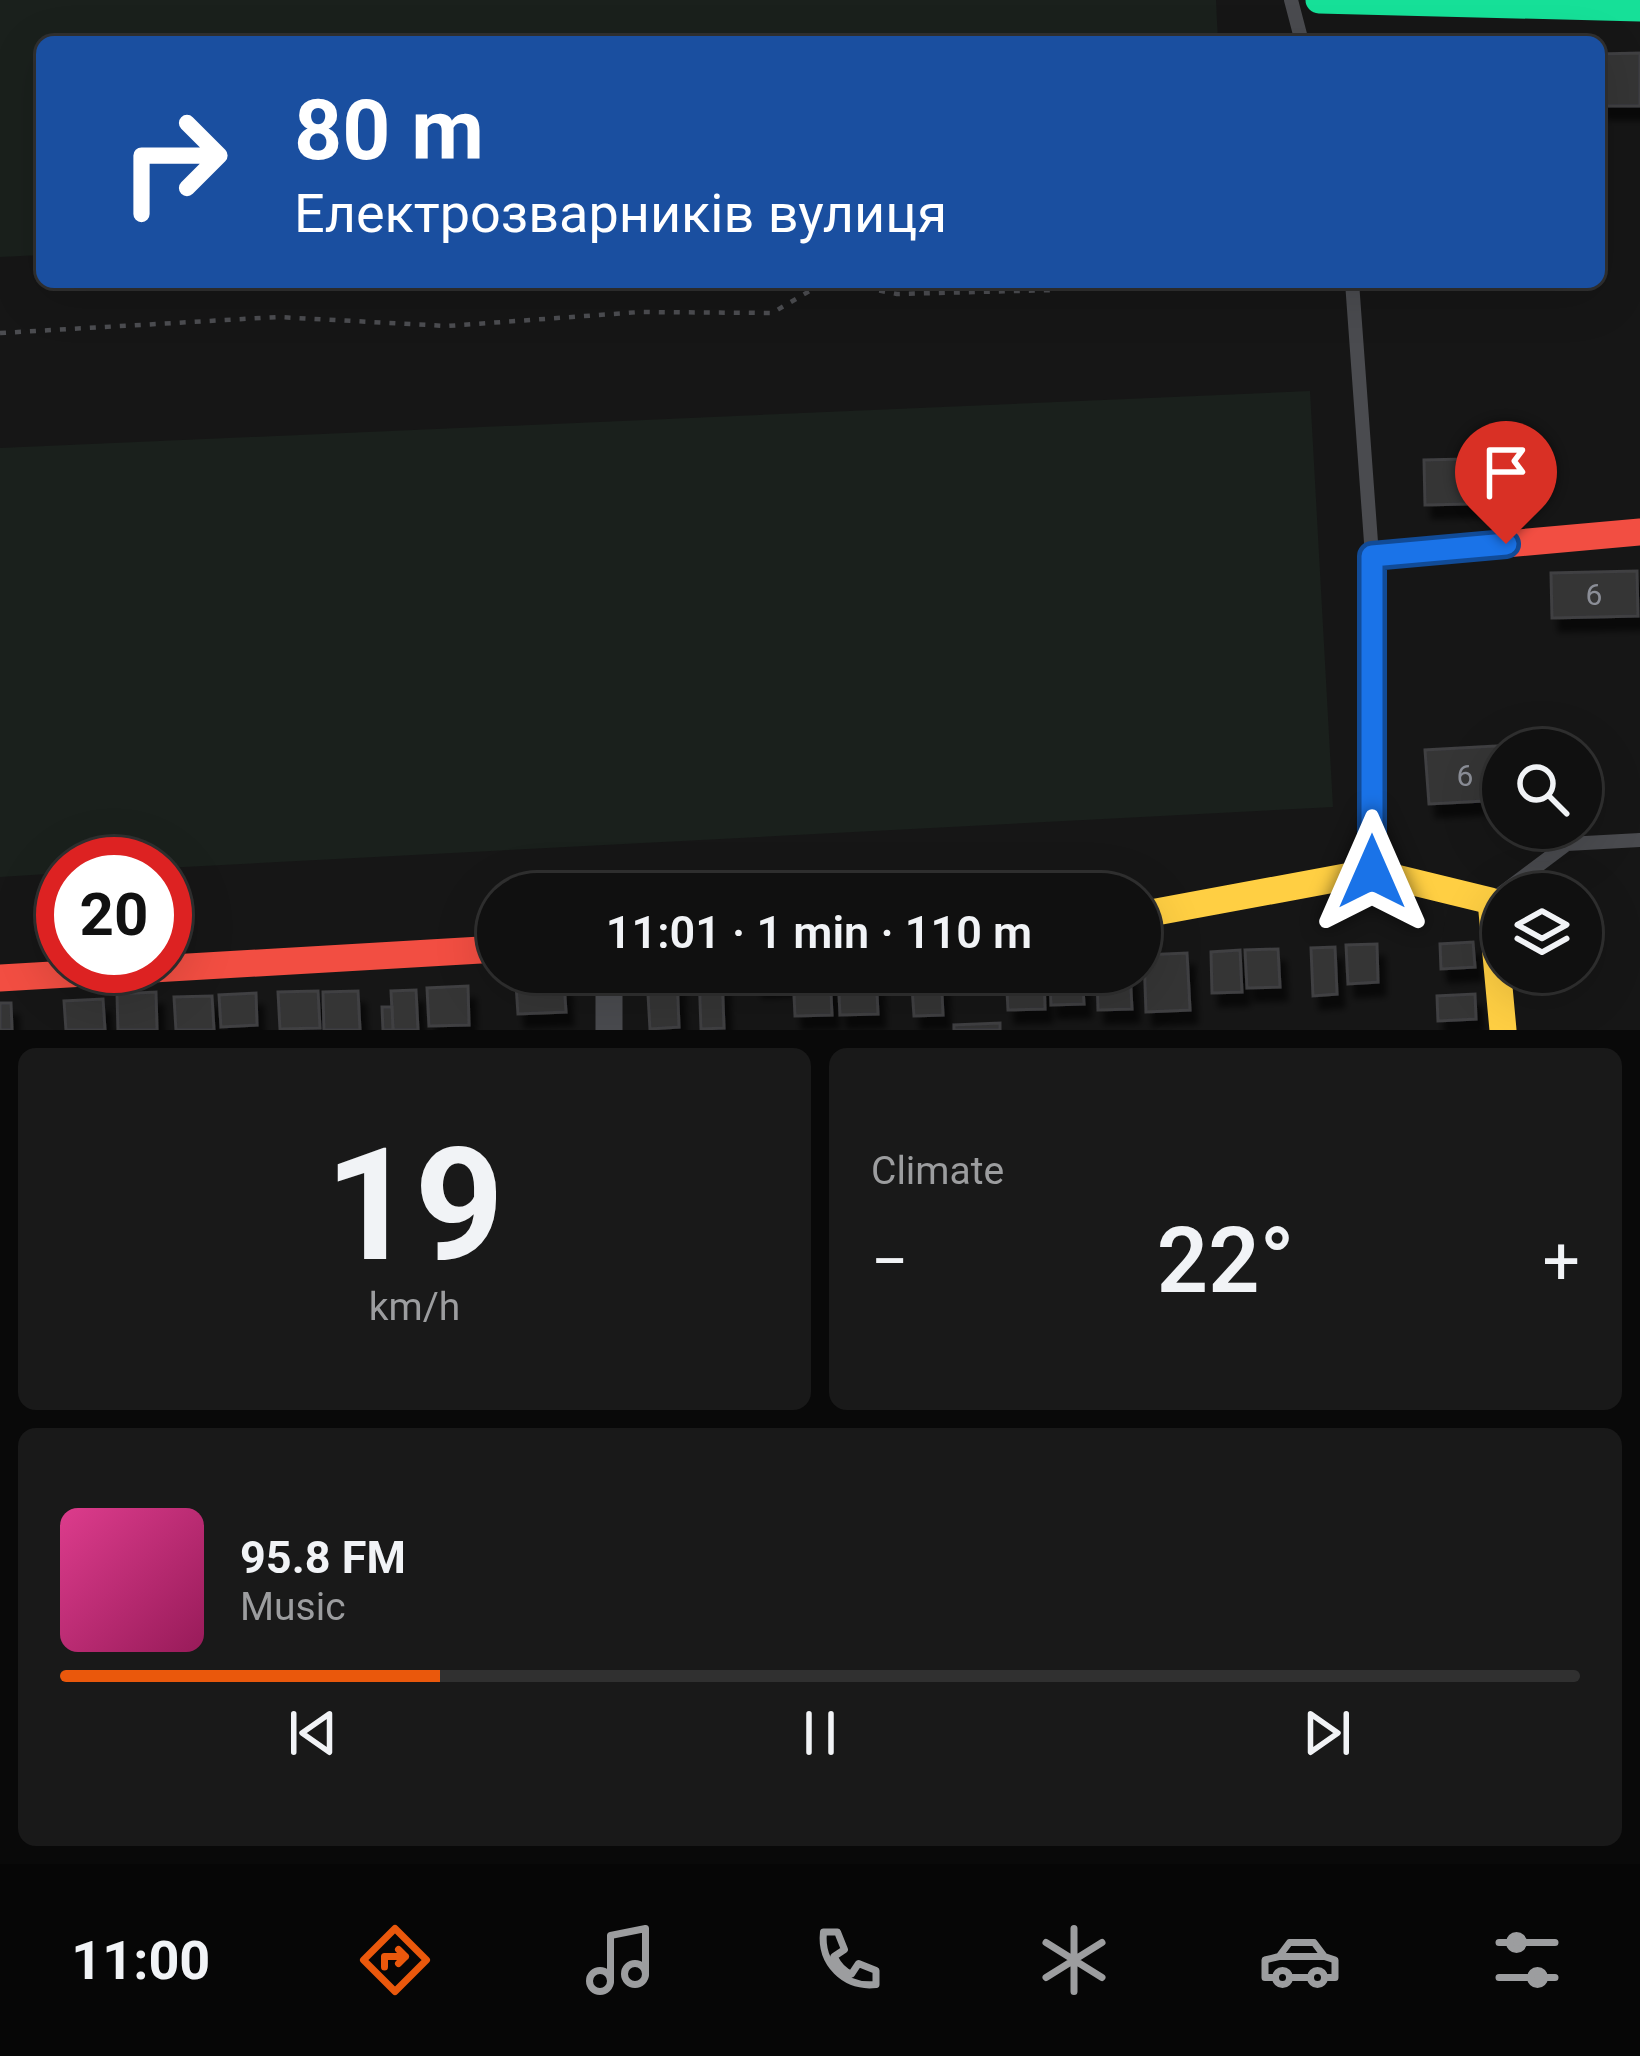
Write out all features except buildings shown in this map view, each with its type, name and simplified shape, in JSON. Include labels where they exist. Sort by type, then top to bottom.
[{"type":"street","points":[[1319,0],[1640,8]]},
{"type":"street","points":[[1372,556],[1640,532]]},
{"type":"street","points":[[1161,911],[1372,872],[1482,899]]},
{"type":"street","points":[[0,978],[477,950]]},
{"type":"street","points":[[609,993],[609,1030]]},
{"type":"street","points":[[1500,993],[1503,1030]]},
{"type":"lane","points":[[1291,0],[1300,36]]},
{"type":"lane","points":[[1352,288],[1372,556],[1372,872]]},
{"type":"lane","points":[[1528,873],[1567,844],[1640,840]]},
{"type":"path","points":[[0,333],[278,317],[447,326],[640,312],[772,313],[815,288]]},
{"type":"path","points":[[866,288],[897,294],[1059,288]]},
{"type":"shaded area","points":[[0,0],[1216,0],[1218,36],[36,36],[36,255],[0,257]]},
{"type":"shaded area","points":[[1310,391],[1333,807],[192,867],[192,837],[36,837],[36,875],[0,877],[0,448]]},
{"type":"traffic: fast","points":[[1319,0],[1640,8]]},
{"type":"traffic: slow","points":[[1161,911],[1372,872],[1491,901],[1503,1030]]},
{"type":"traffic: jam","points":[[1372,556],[1640,532]]},
{"type":"traffic: jam","points":[[0,978],[477,950]]},
{"type":"route","points":[[1372,872],[1372,556],[1506,544]]}]
